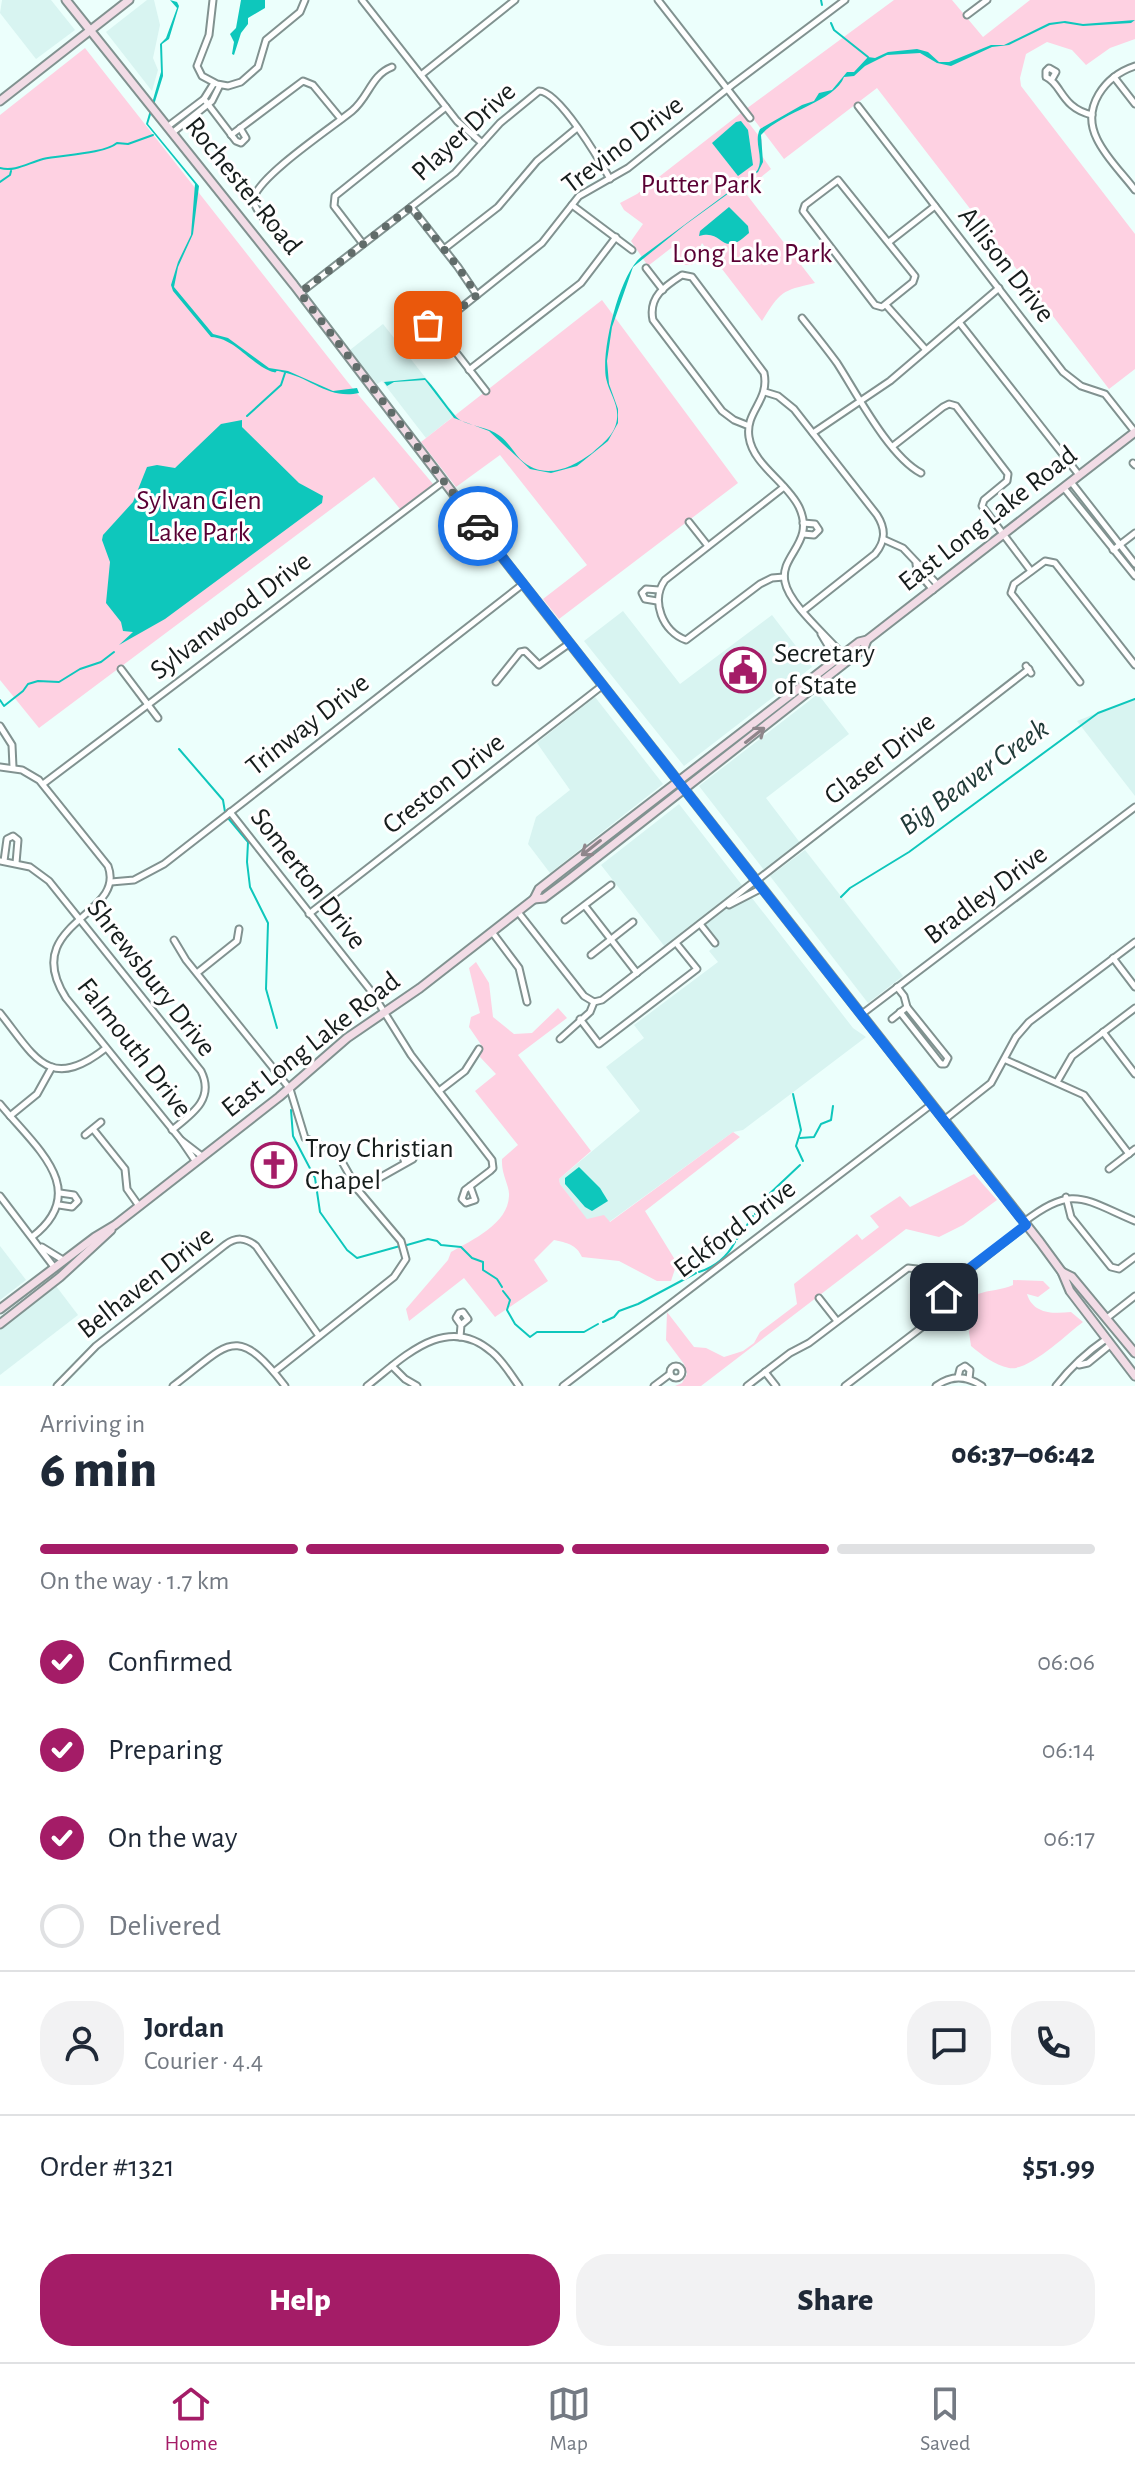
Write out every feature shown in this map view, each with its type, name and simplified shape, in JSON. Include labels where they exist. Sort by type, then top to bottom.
[{"type":"main road","name":"Rochester Road","points":[[66,0],[300,293],[523,584],[932,1104],[1062,1272],[1070,1291],[1135,1376]]},
{"type":"main road","points":[[0,101],[129,0]]},
{"type":"main road","name":"East Long Lake Road","points":[[0,1309],[63,1260],[115,1225],[290,1089],[347,1038],[492,932],[534,899],[539,889],[565,868],[803,683],[850,648],[867,640],[1135,432]]},
{"type":"main road","name":"East Long Lake Road","points":[[534,899],[544,898],[685,790],[854,657],[864,648],[867,640]]},
{"type":"main road","points":[[850,648],[854,657]]},
{"type":"main road","points":[[803,683],[804,690],[809,693]]},
{"type":"main road","points":[[785,697],[790,700],[790,708]]},
{"type":"main road","points":[[701,763],[703,770],[708,771]]},
{"type":"main road","points":[[658,796],[662,801],[661,808]]},
{"type":"main road","points":[[565,868],[564,874],[568,880]]},
{"type":"main road","name":"East Long Lake Road","points":[[0,1322],[57,1279],[115,1225]]},
{"type":"main road","points":[[57,1279],[58,1274],[80,1256],[76,1251]]},
{"type":"main road","name":"Rochester Road","points":[[1062,1272],[1072,1277],[1135,1353]]},
{"type":"main road","points":[[0,1322],[39,1289],[36,1281]]},
{"type":"main road","points":[[1070,1291],[1081,1287]]},
{"type":"street","points":[[213,0],[209,35],[197,66],[202,76],[217,84],[234,85],[254,71],[264,43],[300,12],[305,0]]},
{"type":"street","points":[[362,0],[446,107],[482,143]]},
{"type":"street","points":[[421,75],[515,0]]},
{"type":"street","points":[[658,0],[750,118]]},
{"type":"street","name":"Trevino Drive","points":[[469,370],[441,330],[477,295],[542,243],[582,194],[628,168],[845,0]]},
{"type":"street","points":[[967,15],[987,0]]},
{"type":"street","points":[[1135,66],[1114,77],[1096,97],[1092,115],[1093,129],[1099,143],[1135,190]]},
{"type":"street","points":[[286,239],[274,230],[254,205],[254,196],[271,176],[364,100],[380,73],[392,67]]},
{"type":"street","points":[[1114,77],[1135,104]]},
{"type":"street","points":[[1052,79],[1066,101],[1092,115]]},
{"type":"street","points":[[231,135],[299,83],[306,81],[341,119]]},
{"type":"street","points":[[170,130],[215,98],[217,84]]},
{"type":"street","name":"Player Drive","points":[[300,293],[455,173],[504,119],[537,92],[550,95],[577,128]]},
{"type":"street","points":[[206,102],[231,135],[241,143],[246,138],[240,128]]},
{"type":"street","name":"Allison Drive","points":[[858,106],[1067,377],[1081,386],[1105,394],[1135,432]]},
{"type":"street","points":[[363,244],[334,206],[335,196],[446,107]]},
{"type":"street","points":[[444,249],[498,207],[537,161],[577,128],[610,179]]},
{"type":"street","points":[[838,180],[889,242],[915,278],[886,305],[879,307],[803,208],[838,180]]},
{"type":"street","points":[[572,205],[632,250]]},
{"type":"street","points":[[889,242],[935,206]]},
{"type":"street","points":[[411,207],[477,295]]},
{"type":"street","points":[[486,391],[469,370],[581,283],[616,237]]},
{"type":"street","points":[[646,268],[663,290]]},
{"type":"street","points":[[749,426],[722,411],[652,317],[652,306],[663,290],[682,275],[692,277],[760,364],[765,376],[765,392],[749,426],[752,448],[798,507],[803,523],[797,550],[786,566],[784,577],[787,589],[821,633],[824,643],[839,656]]},
{"type":"street","points":[[813,433],[890,381],[999,288]]},
{"type":"street","points":[[886,305],[926,350]]},
{"type":"street","points":[[802,318],[893,446],[907,464],[921,473]]},
{"type":"street","points":[[959,322],[1080,476]]},
{"type":"street","points":[[765,392],[788,403],[884,529],[883,539],[875,554],[803,611]]},
{"type":"street","points":[[893,446],[943,407],[954,405],[1008,474],[1007,481],[986,497],[982,504],[1031,571]]},
{"type":"street","name":"Sylvanwood Drive","points":[[43,784],[444,481]]},
{"type":"street","points":[[1067,485],[1099,518],[1135,564]]},
{"type":"street","points":[[1067,485],[1092,523],[1135,576]]},
{"type":"street","points":[[784,487],[668,578],[659,590],[657,601],[664,618],[678,637],[686,640],[763,582],[784,577]]},
{"type":"street","points":[[1092,523],[1099,518]]},
{"type":"street","points":[[689,522],[708,546]]},
{"type":"street","points":[[803,523],[815,524],[819,530],[814,535],[803,534]]},
{"type":"street","points":[[1113,550],[1135,533]]},
{"type":"street","points":[[883,539],[899,545],[916,563],[917,571],[935,588]]},
{"type":"street","points":[[1080,682],[1012,596],[1014,584],[1045,561],[1055,563],[1135,665]]},
{"type":"street","name":"Trinway Drive","points":[[111,882],[130,881],[148,875],[523,584]]},
{"type":"street","points":[[657,601],[645,599],[642,592],[648,588],[659,590]]},
{"type":"street","points":[[496,682],[520,652],[525,651],[539,665],[570,643]]},
{"type":"street","points":[[121,669],[158,718]]},
{"type":"street","name":"Glaser Drive","points":[[560,1039],[592,1009],[594,1002],[602,1000],[758,883],[1029,669]]},
{"type":"street","name":"Creston Drive","points":[[309,914],[603,685]]},
{"type":"street","points":[[0,726],[11,743],[13,767]]},
{"type":"street","points":[[0,767],[13,767],[30,773],[43,784],[107,864],[111,882]]},
{"type":"street","name":"Bradley Drive","points":[[861,1015],[1135,807]]},
{"type":"street","name":"Somerton Drive","points":[[230,812],[371,991],[408,1051],[494,1166],[470,1186]]},
{"type":"street","name":"Shrewsbury Drive","points":[[16,863],[18,840],[11,835],[6,841],[2,861],[30,867],[45,877],[203,1075],[205,1089],[201,1104],[172,1130]]},
{"type":"street","name":"Falmouth Drive","points":[[111,882],[105,897],[66,931],[55,957],[56,978],[66,998],[199,1160]]},
{"type":"street","points":[[565,920],[611,885]]},
{"type":"street","points":[[585,906],[637,973]]},
{"type":"street","points":[[518,911],[584,996],[594,1002]]},
{"type":"street","points":[[591,955],[633,922]]},
{"type":"street","points":[[700,924],[715,943]]},
{"type":"street","points":[[197,973],[237,941],[239,929]]},
{"type":"street","points":[[492,932],[519,968],[527,1002]]},
{"type":"street","points":[[174,940],[290,1089],[303,1136],[337,1153],[358,1190],[401,1241],[406,1259],[394,1277],[274,1372]]},
{"type":"street","points":[[944,1120],[987,1087],[1029,1022],[1135,942]]},
{"type":"street","points":[[580,1019],[599,1044],[697,969],[676,943]]},
{"type":"street","points":[[1113,958],[1135,987]]},
{"type":"street","points":[[897,987],[907,1007],[948,1058],[945,1064],[941,1064],[900,1012]]},
{"type":"street","points":[[892,1019],[907,1007]]},
{"type":"street","points":[[1057,1082],[1070,1058],[1135,1008]]},
{"type":"street","points":[[0,1013],[36,1058],[52,1067],[76,1068],[106,1048]]},
{"type":"street","points":[[1103,1032],[1135,1074]]},
{"type":"street","points":[[922,1040],[929,1035]]},
{"type":"street","points":[[439,1091],[465,1071],[479,1049]]},
{"type":"street","points":[[1006,1060],[1086,1098],[1129,1154]]},
{"type":"street","points":[[10,1116],[37,1094],[52,1067]]},
{"type":"street","points":[[0,1104],[53,1170],[58,1181],[59,1205],[51,1221],[33,1239]]},
{"type":"street","name":"Eckford Drive","points":[[563,1386],[932,1104]]},
{"type":"street","points":[[85,1135],[101,1122]]},
{"type":"street","points":[[93,1129],[125,1169],[127,1189],[139,1206]]},
{"type":"street","points":[[1109,1169],[1135,1149]]},
{"type":"street","points":[[358,1190],[405,1163]]},
{"type":"street","points":[[59,1205],[72,1207],[78,1201],[74,1195],[60,1193]]},
{"type":"street","points":[[0,1196],[54,1267]]},
{"type":"street","points":[[1066,1197],[1071,1217],[1111,1267],[1119,1269],[1135,1257]]},
{"type":"street","points":[[845,1386],[930,1321],[958,1277],[1048,1204],[1066,1197],[1089,1201],[1135,1221]]},
{"type":"street","points":[[33,1239],[63,1260]]},
{"type":"street","name":"Belhaven Drive","points":[[59,1385],[96,1346],[225,1245],[237,1239],[256,1246],[319,1336]]},
{"type":"street","points":[[747,1386],[910,1267],[917,1269],[932,1286],[945,1293]]},
{"type":"street","points":[[1107,1318],[1135,1296]]},
{"type":"street","points":[[819,1298],[837,1321]]},
{"type":"street","points":[[460,1337],[461,1325]]},
{"type":"street","points":[[367,1386],[429,1341],[460,1337],[478,1343],[493,1353],[519,1386]]},
{"type":"street","points":[[1056,1386],[1078,1365],[1088,1363],[1108,1342]]},
{"type":"street","points":[[173,1386],[214,1355],[235,1346],[254,1351],[285,1386]]},
{"type":"street","points":[[392,1366],[417,1386]]},
{"type":"street","points":[[958,1377],[960,1369],[965,1366],[970,1370],[969,1379]]},
{"type":"street","points":[[765,1372],[776,1386]]},
{"type":"street","points":[[654,1386],[670,1374]]},
{"type":"street","points":[[936,1386],[958,1377],[982,1386]]},
{"type":"shaded area","points":[[2,0],[51,0],[75,30],[36,59],[0,13]]},
{"type":"shaded area","points":[[147,0],[154,0],[160,25],[153,58],[158,70],[152,91],[106,32]]},
{"type":"shaded area","points":[[383,324],[455,415],[426,438],[382,381],[377,384],[350,350]]},
{"type":"shaded area","points":[[623,611],[680,684],[772,615],[812,667],[684,766],[584,641]]},
{"type":"shaded area","points":[[818,694],[849,734],[766,798],[801,844],[764,870],[699,786]]},
{"type":"shaded area","points":[[595,697],[663,784],[550,873],[528,844],[536,817],[570,790],[537,743]]},
{"type":"shaded area","points":[[1135,698],[1135,796],[1077,721]]},
{"type":"shaded area","points":[[679,804],[853,1028],[866,1037],[743,1130],[733,1132],[609,1222],[587,1220],[559,1179],[640,1111],[606,1067],[644,1038],[634,1025],[718,962],[709,951],[720,943],[705,924],[669,952],[601,865]]},
{"type":"shaded area","points":[[805,850],[903,976],[868,1003],[770,876]]},
{"type":"shaded area","points":[[0,1246],[26,1280],[0,1300]]},
{"type":"shaded area","points":[[56,1286],[78,1315],[0,1375],[0,1329]]},
{"type":"green space","points":[[894,0],[952,0],[983,37],[1030,0],[1135,0],[1135,39],[1110,48],[1086,65],[1072,50],[1047,42],[1026,54],[1020,78],[1021,86],[1135,234],[1135,369],[1109,389],[877,88],[784,159],[746,109]]},
{"type":"green space","name":"Sylvan Glen Lake Park","points":[[85,48],[350,385],[433,484],[400,509],[374,477],[39,728],[0,680],[0,115]]},
{"type":"green space","points":[[741,113],[762,140],[762,156],[771,169],[744,191],[815,283],[783,294],[762,321],[702,243],[692,265],[684,265],[675,245],[648,266],[631,241],[643,224],[624,210],[620,203],[637,194]]},
{"type":"green space","points":[[602,300],[738,483],[559,619],[543,599],[587,565],[500,455],[456,487],[421,442]]},
{"type":"green space","points":[[476,962],[489,983],[493,1017],[514,1034],[532,1033],[558,1008],[567,1018],[518,1055],[591,1151],[559,1179],[587,1219],[604,1215],[610,1222],[733,1132],[740,1137],[645,1211],[677,1263],[671,1281],[657,1281],[619,1261],[582,1257],[574,1247],[554,1240],[534,1260],[548,1281],[495,1317],[464,1278],[409,1321],[406,1309],[448,1260],[451,1252],[496,1223],[507,1206],[509,1196],[502,1159],[518,1145],[475,1091],[496,1074],[480,1057],[482,1046],[469,1027],[471,1017],[480,1013],[469,968]]},
{"type":"green space","points":[[974,1174],[997,1200],[963,1225],[939,1237],[906,1229],[701,1386],[675,1386],[682,1383],[687,1374],[684,1364],[666,1340],[667,1312],[694,1347],[706,1348],[724,1357],[743,1351],[754,1343],[760,1332],[797,1304],[794,1284],[857,1234],[862,1240],[879,1227],[870,1216],[900,1196],[910,1207]]},
{"type":"green space","points":[[1013,1280],[1043,1281],[1050,1288],[1038,1297],[1027,1294],[1034,1306],[1051,1312],[1071,1312],[1083,1322],[1037,1358],[1017,1368],[1009,1368],[993,1362],[971,1346],[969,1332],[978,1294],[1013,1285]]},
{"type":"water","points":[[170,0],[179,6],[169,39],[162,44],[163,76],[148,124],[199,186],[193,234],[178,267],[174,287],[213,334],[228,338],[269,368],[288,371],[333,391],[357,388],[359,393],[329,391],[292,375],[262,367],[227,341],[211,337],[173,291],[171,285],[178,262],[191,235],[195,184],[146,124],[161,72],[160,44],[166,38],[177,8]]},
{"type":"water","points":[[241,0],[265,0],[265,8],[248,18],[234,55],[234,42],[230,34],[236,28]]},
{"type":"water","points":[[1135,20],[1131,23],[1083,26],[1064,23],[1050,25],[1009,45],[992,47],[951,66],[937,63],[920,53],[887,55],[865,66],[854,76],[844,77],[830,93],[781,120],[761,135],[763,162],[758,172],[633,267],[612,327],[607,361],[609,384],[618,409],[618,423],[608,441],[577,466],[551,473],[530,469],[489,431],[473,425],[490,430],[500,436],[520,459],[538,470],[566,468],[604,442],[614,430],[617,419],[617,408],[606,378],[606,350],[613,314],[633,266],[757,171],[760,129],[814,101],[819,93],[832,90],[847,72],[854,72],[868,57],[917,49],[928,52],[939,62],[949,62],[991,45],[1004,45],[1049,23]]},
{"type":"water","points":[[741,121],[748,130],[753,165],[738,176],[712,143]]},
{"type":"water","points":[[729,207],[748,226],[749,233],[733,244],[714,236],[699,236],[700,231]]},
{"type":"water","points":[[425,378],[462,421],[454,418],[425,380],[394,382],[387,386],[384,382]]},
{"type":"water","points":[[242,420],[242,427],[299,483],[323,496],[322,503],[165,619],[119,645],[133,632],[123,631],[121,622],[106,603],[110,562],[103,535],[133,502],[147,467],[175,468],[221,424]]},
{"type":"water","points":[[579,1167],[608,1201],[592,1211],[565,1184],[565,1178]]},
{"type":"waterway","points":[[821,0],[822,5]]},
{"type":"waterway","points":[[831,23],[834,30],[868,57]]},
{"type":"waterway","points":[[0,168],[16,168],[43,159],[92,152],[153,135]]},
{"type":"waterway","points":[[0,182],[11,171]]},
{"type":"waterway","points":[[247,416],[281,385],[285,373]]},
{"type":"waterway","points":[[0,700],[4,706],[28,684],[59,682],[80,669],[101,662],[114,652]]},
{"type":"waterway","name":"Big Beaver Creek","points":[[841,897],[850,888],[909,852],[1098,713],[1135,699]]},
{"type":"waterway","name":"Big Beaver Creek","points":[[179,749],[223,800],[225,812]]},
{"type":"waterway","name":"Big Beaver Creek","points":[[228,818],[248,842],[250,887],[268,923],[266,989],[277,1028]]},
{"type":"waterway","name":"Big Beaver Creek","points":[[793,1094],[801,1130],[796,1146],[803,1161]]},
{"type":"waterway","points":[[800,1138],[814,1137],[821,1124],[831,1120],[833,1106]]},
{"type":"waterway","name":"Big Beaver Creek","points":[[291,1110],[293,1136],[315,1178],[320,1212],[347,1250],[357,1258],[400,1246]]},
{"type":"waterway","name":"Big Beaver Creek","points":[[765,1198],[800,1165]]},
{"type":"waterway","name":"Big Beaver Creek","points":[[755,1214],[763,1201]]},
{"type":"waterway","name":"Big Beaver Creek","points":[[747,1225],[753,1216]]},
{"type":"waterway","name":"Big Beaver Creek","points":[[737,1239],[745,1227]]},
{"type":"waterway","name":"Big Beaver Creek","points":[[407,1245],[428,1239],[441,1245],[461,1247],[472,1258],[483,1262],[483,1270],[497,1279],[502,1287]]},
{"type":"waterway","name":"Big Beaver Creek","points":[[699,1272],[720,1261],[735,1242]]},
{"type":"waterway","name":"Big Beaver Creek","points":[[603,1322],[696,1273]]},
{"type":"waterway","name":"Big Beaver Creek","points":[[503,1291],[510,1300],[507,1310],[515,1324],[530,1337],[537,1332],[584,1332],[598,1324]]},
{"type":"way so far","points":[[428,325],[440,325],[477,295],[411,207],[300,293],[478,526]]},
{"type":"place","name":"Secretary of State","points":[[743,670]]},
{"type":"place","name":"Troy Christian Chapel","points":[[274,1165]]},
{"type":"route","points":[[478,526],[1026,1225],[958,1277],[944,1297]]},
{"type":"park label","name":"Putter Park","points":[[701,185]]},
{"type":"park label","name":"Long Lake Park","points":[[752,254]]}]
